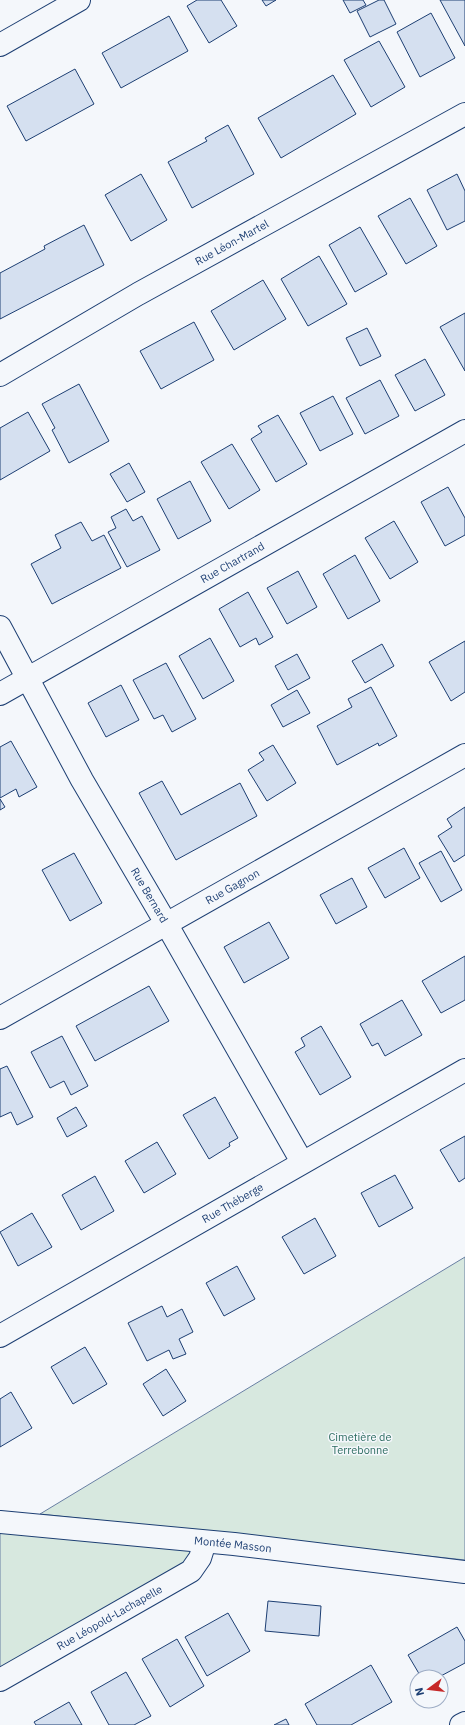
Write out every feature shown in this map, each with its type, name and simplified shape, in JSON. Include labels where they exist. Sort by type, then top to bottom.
[{"type":"street","points":[[0,45],[79,0]]},
{"type":"street","name":"Rue Léon-Martel","points":[[0,375],[138,294],[465,114]]},
{"type":"street","name":"Rue Chartrand","points":[[0,694],[465,431]]},
{"type":"street","name":"Rue Bernard","points":[[0,627],[82,780],[167,924],[302,1162]]},
{"type":"street","name":"Rue Gagnon","points":[[0,1018],[465,755]]},
{"type":"street","name":"Rue Théberge","points":[[0,1336],[465,1070]]},
{"type":"street","name":"Montée Masson","points":[[0,1522],[205,1542],[465,1572]]},
{"type":"street","name":"Rue Léopold-Lachapelle","points":[[0,1680],[191,1571],[200,1558],[205,1542]]},
{"type":"street","points":[[461,1725],[465,1723]]},
{"type":"green space","name":"Cimetière de Terrebonne","points":[[465,1257],[465,1560],[40,1514]]},
{"type":"green space","points":[[0,1522],[203,1551],[0,1680]]},
{"type":"building","points":[[197,0],[221,0],[237,26],[209,43],[187,6]]},
{"type":"building","points":[[262,0],[276,0],[266,6]]},
{"type":"building","points":[[343,0],[363,0],[366,5],[350,13]]},
{"type":"building","points":[[379,0],[384,0],[396,24],[370,37],[357,11]]},
{"type":"building","points":[[440,0],[465,0],[465,46]]},
{"type":"building","points":[[431,13],[455,58],[420,77],[397,32]]},
{"type":"building","points":[[169,16],[188,51],[121,88],[102,53]]},
{"type":"building","points":[[379,41],[405,87],[371,107],[344,60]]},
{"type":"building","points":[[75,69],[94,104],[26,141],[7,106]]},
{"type":"building","points":[[333,75],[356,114],[281,158],[258,118]]},
{"type":"building","points":[[228,125],[254,174],[192,208],[168,162],[207,141],[205,138]]},
{"type":"building","points":[[141,174],[167,220],[131,241],[105,195]]},
{"type":"building","points":[[457,174],[465,191],[465,221],[447,230],[427,190]]},
{"type":"building","points":[[410,198],[437,246],[406,264],[378,216]]},
{"type":"building","points":[[84,225],[104,265],[0,319],[0,273],[45,249],[44,246]]},
{"type":"building","points":[[360,227],[387,274],[355,292],[329,245]]},
{"type":"building","points":[[319,256],[347,304],[308,326],[281,279]]},
{"type":"building","points":[[263,280],[286,319],[234,350],[211,311]]},
{"type":"building","points":[[465,313],[465,371],[440,327]]},
{"type":"building","points":[[194,322],[214,360],[161,389],[140,351]]},
{"type":"building","points":[[367,328],[381,356],[360,366],[346,338]]},
{"type":"building","points":[[425,359],[445,395],[415,411],[395,375]]},
{"type":"building","points":[[380,380],[399,416],[365,434],[346,398]]},
{"type":"building","points":[[79,384],[109,441],[69,463],[52,430],[55,428],[42,404]]},
{"type":"building","points":[[333,396],[353,434],[320,451],[300,413]]},
{"type":"building","points":[[28,412],[50,451],[0,480],[0,428]]},
{"type":"building","points":[[278,415],[307,464],[276,482],[251,439],[262,432],[258,426]]},
{"type":"building","points":[[232,444],[260,490],[229,509],[201,462]]},
{"type":"building","points":[[129,463],[145,492],[127,502],[110,474]]},
{"type":"building","points":[[190,481],[211,521],[178,539],[157,499]]},
{"type":"building","points":[[448,487],[465,518],[465,535],[445,546],[421,502]]},
{"type":"building","points":[[126,509],[133,521],[142,516],[160,550],[127,567],[108,532],[116,528],[111,517]]},
{"type":"building","points":[[394,521],[418,562],[390,579],[365,538]]},
{"type":"building","points":[[81,522],[92,541],[104,535],[121,568],[52,604],[31,564],[61,548],[55,535]]},
{"type":"building","points":[[355,555],[380,601],[348,619],[323,574]]},
{"type":"building","points":[[298,571],[317,607],[287,624],[267,588]]},
{"type":"building","points":[[248,592],[273,637],[259,645],[256,638],[240,647],[219,609]]},
{"type":"building","points":[[210,638],[234,681],[203,699],[179,656]]},
{"type":"building","points":[[465,641],[465,692],[451,701],[429,662]]},
{"type":"building","points":[[382,644],[394,666],[365,683],[352,661]]},
{"type":"building","points":[[297,654],[310,678],[288,690],[275,666]]},
{"type":"building","points":[[166,663],[196,719],[172,732],[163,715],[154,719],[133,680]]},
{"type":"building","points":[[121,685],[139,720],[106,737],[88,703]]},
{"type":"building","points":[[371,687],[397,736],[379,746],[378,743],[337,765],[317,726],[352,707],[348,699]]},
{"type":"building","points":[[297,690],[310,713],[283,727],[271,705]]},
{"type":"building","points":[[11,741],[37,787],[19,797],[16,789],[0,798],[0,747]]},
{"type":"building","points":[[273,745],[296,783],[267,801],[248,770],[264,760],[259,753]]},
{"type":"building","points":[[162,781],[181,815],[240,783],[257,816],[176,860],[139,793]]},
{"type":"building","points":[[0,799],[5,807],[0,810]]},
{"type":"building","points":[[465,807],[465,855],[454,862],[438,836],[452,827],[447,819]]},
{"type":"building","points":[[404,848],[420,878],[385,898],[368,868]]},
{"type":"building","points":[[441,851],[462,890],[441,902],[419,863]]},
{"type":"building","points":[[74,853],[102,903],[70,921],[42,870]]},
{"type":"building","points":[[352,878],[367,907],[336,924],[320,895]]},
{"type":"building","points":[[269,922],[289,958],[244,983],[224,947]]},
{"type":"building","points":[[465,956],[465,1000],[441,1013],[422,981]]},
{"type":"building","points":[[149,986],[169,1021],[95,1061],[76,1026]]},
{"type":"building","points":[[402,1000],[422,1035],[385,1056],[378,1043],[372,1046],[360,1024]]},
{"type":"building","points":[[321,1026],[351,1077],[320,1095],[295,1052],[305,1046],[301,1038]]},
{"type":"building","points":[[62,1036],[88,1086],[71,1095],[64,1081],[50,1088],[31,1052]]},
{"type":"building","points":[[7,1066],[33,1117],[17,1125],[11,1112],[0,1117],[0,1069]]},
{"type":"building","points":[[215,1097],[238,1138],[229,1143],[230,1146],[209,1159],[183,1115]]},
{"type":"building","points":[[76,1107],[87,1126],[67,1137],[57,1118]]},
{"type":"building","points":[[465,1136],[465,1178],[459,1182],[440,1150]]},
{"type":"building","points":[[157,1142],[176,1174],[144,1193],[125,1161]]},
{"type":"building","points":[[395,1175],[413,1208],[379,1227],[361,1193]]},
{"type":"building","points":[[95,1176],[114,1211],[81,1230],[62,1195]]},
{"type":"building","points":[[32,1213],[52,1247],[18,1266],[0,1232]]},
{"type":"building","points":[[315,1218],[336,1256],[304,1274],[282,1237]]},
{"type":"building","points":[[237,1266],[255,1299],[224,1316],[206,1283]]},
{"type":"building","points":[[162,1306],[167,1317],[182,1309],[193,1332],[179,1339],[186,1354],[173,1359],[169,1350],[147,1361],[128,1323]]},
{"type":"building","points":[[85,1347],[107,1384],[73,1404],[51,1367]]},
{"type":"building","points":[[166,1369],[186,1401],[163,1416],[143,1384]]},
{"type":"building","points":[[11,1392],[32,1428],[0,1447],[0,1399]]},
{"type":"building","points":[[268,1601],[321,1606],[319,1636],[265,1631]]},
{"type":"building","points":[[228,1613],[250,1651],[207,1676],[185,1637]]},
{"type":"building","points":[[457,1627],[465,1641],[465,1663],[449,1672],[449,1669],[416,1669],[408,1655]]},
{"type":"building","points":[[177,1639],[204,1686],[170,1707],[142,1659]]},
{"type":"building","points":[[371,1665],[392,1702],[351,1725],[317,1725],[305,1704]]},
{"type":"building","points":[[126,1672],[151,1716],[134,1725],[109,1725],[91,1692]]},
{"type":"building","points":[[69,1702],[82,1725],[36,1725],[34,1722]]},
{"type":"building","points":[[286,1719],[289,1725],[274,1725]]}]
